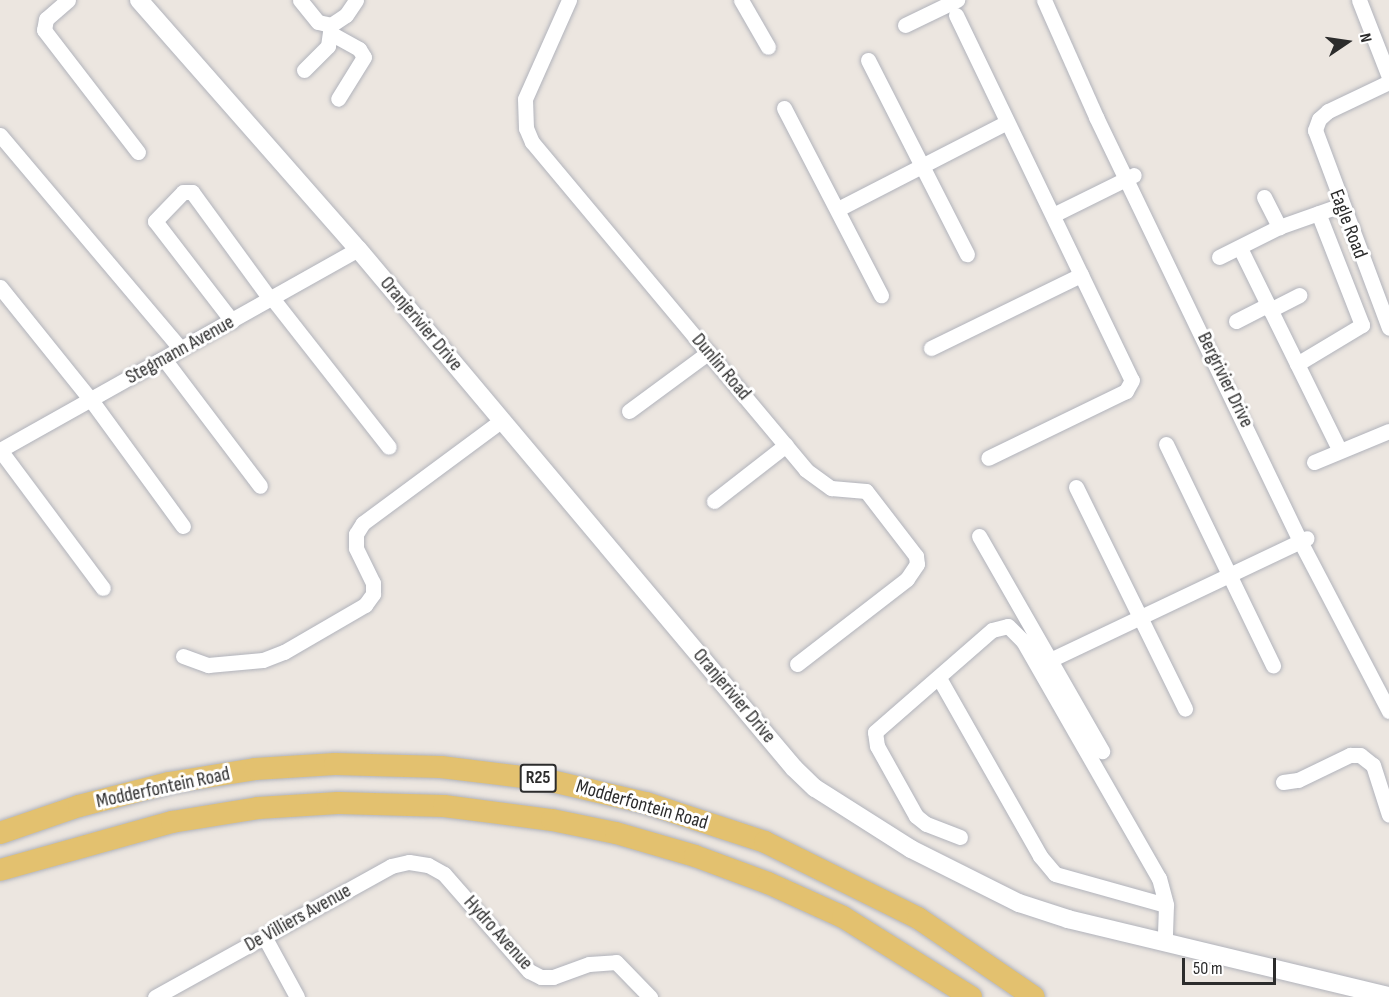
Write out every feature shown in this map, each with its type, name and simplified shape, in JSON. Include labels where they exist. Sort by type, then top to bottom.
[{"type":"main road","name":"Modderfontein Road","points":[[0,833],[79,806],[169,783],[255,769],[335,764],[441,767],[548,780],[646,803],[765,842],[918,918],[1034,997]]},
{"type":"main road","name":"Modderfontein Road","points":[[0,870],[172,822],[258,808],[338,803],[444,806],[552,820],[616,833],[768,883],[843,917],[971,997]]},
{"type":"street","points":[[68,0],[46,19],[44,30],[138,152]]},
{"type":"street","name":"Oranjerivier Drive","points":[[140,0],[229,106],[257,131]]},
{"type":"street","name":"Oranjerivier Drive","points":[[154,0],[257,131],[794,768],[834,803],[911,849],[1019,903],[1068,919],[1389,996]]},
{"type":"street","points":[[300,0],[318,22],[359,49],[364,57],[338,99]]},
{"type":"street","points":[[304,70],[328,46],[331,29],[346,15],[356,0]]},
{"type":"street","name":"Dunlin Road","points":[[569,0],[525,99],[526,128],[532,142],[818,482],[831,488],[866,491],[912,548],[917,564],[907,579],[797,664]]},
{"type":"street","points":[[741,0],[768,46]]},
{"type":"street","name":"Bergrivier Drive","points":[[1044,0],[1389,711]]},
{"type":"street","points":[[1359,0],[1389,77]]},
{"type":"street","points":[[905,25],[957,8],[1007,122],[1130,372],[1129,387],[988,458]]},
{"type":"street","points":[[868,60],[967,254]]},
{"type":"street","name":"Eagle Road","points":[[1389,82],[1328,111],[1319,119],[1317,142],[1389,328]]},
{"type":"street","points":[[784,108],[881,295]]},
{"type":"street","points":[[838,209],[1007,122]]},
{"type":"street","points":[[0,135],[181,349]]},
{"type":"street","points":[[1053,215],[1130,177]]},
{"type":"street","points":[[232,321],[155,221],[183,192],[192,192],[271,299],[389,447]]},
{"type":"street","points":[[1264,196],[1279,227]]},
{"type":"street","points":[[1219,257],[1279,227],[1341,205]]},
{"type":"street","points":[[1297,364],[1362,325],[1318,213]]},
{"type":"street","points":[[1240,248],[1340,451]]},
{"type":"street","name":"Stegmann Avenue","points":[[1,448],[91,400],[358,249]]},
{"type":"street","points":[[931,348],[1081,274]]},
{"type":"street","points":[[0,287],[91,400],[183,526]]},
{"type":"street","points":[[1236,321],[1299,295]]},
{"type":"street","points":[[628,411],[709,352]]},
{"type":"street","points":[[164,359],[260,486]]},
{"type":"street","points":[[183,656],[208,664],[263,660],[284,652],[365,605],[373,594],[373,582],[356,548],[356,534],[363,523],[502,420]]},
{"type":"street","points":[[1314,462],[1389,431]]},
{"type":"street","points":[[1166,444],[1273,665]]},
{"type":"street","points":[[714,501],[786,445]]},
{"type":"street","points":[[1,448],[103,588]]},
{"type":"street","points":[[1076,488],[1185,710]]},
{"type":"street","points":[[979,537],[1102,751]]},
{"type":"street","points":[[1050,660],[1305,539]]},
{"type":"street","name":"Bergrivier Drive","points":[[1305,539],[1389,704]]},
{"type":"street","points":[[960,837],[926,824],[916,816],[875,739],[878,728],[939,678],[992,630],[1008,626],[1015,630],[1159,878],[1166,905],[1165,941]]},
{"type":"street","points":[[939,678],[1040,856],[1055,874],[1166,905]]},
{"type":"street","points":[[1283,782],[1298,780],[1350,755],[1360,755],[1373,765],[1389,814]]},
{"type":"street","name":"De Villiers Avenue","points":[[155,997],[265,938],[391,866],[409,861],[428,864],[444,874]]},
{"type":"street","name":"Hydro Avenue","points":[[444,874],[529,971],[541,977],[553,977],[589,964],[616,962],[650,997]]},
{"type":"street","points":[[265,938],[297,997]]}]
